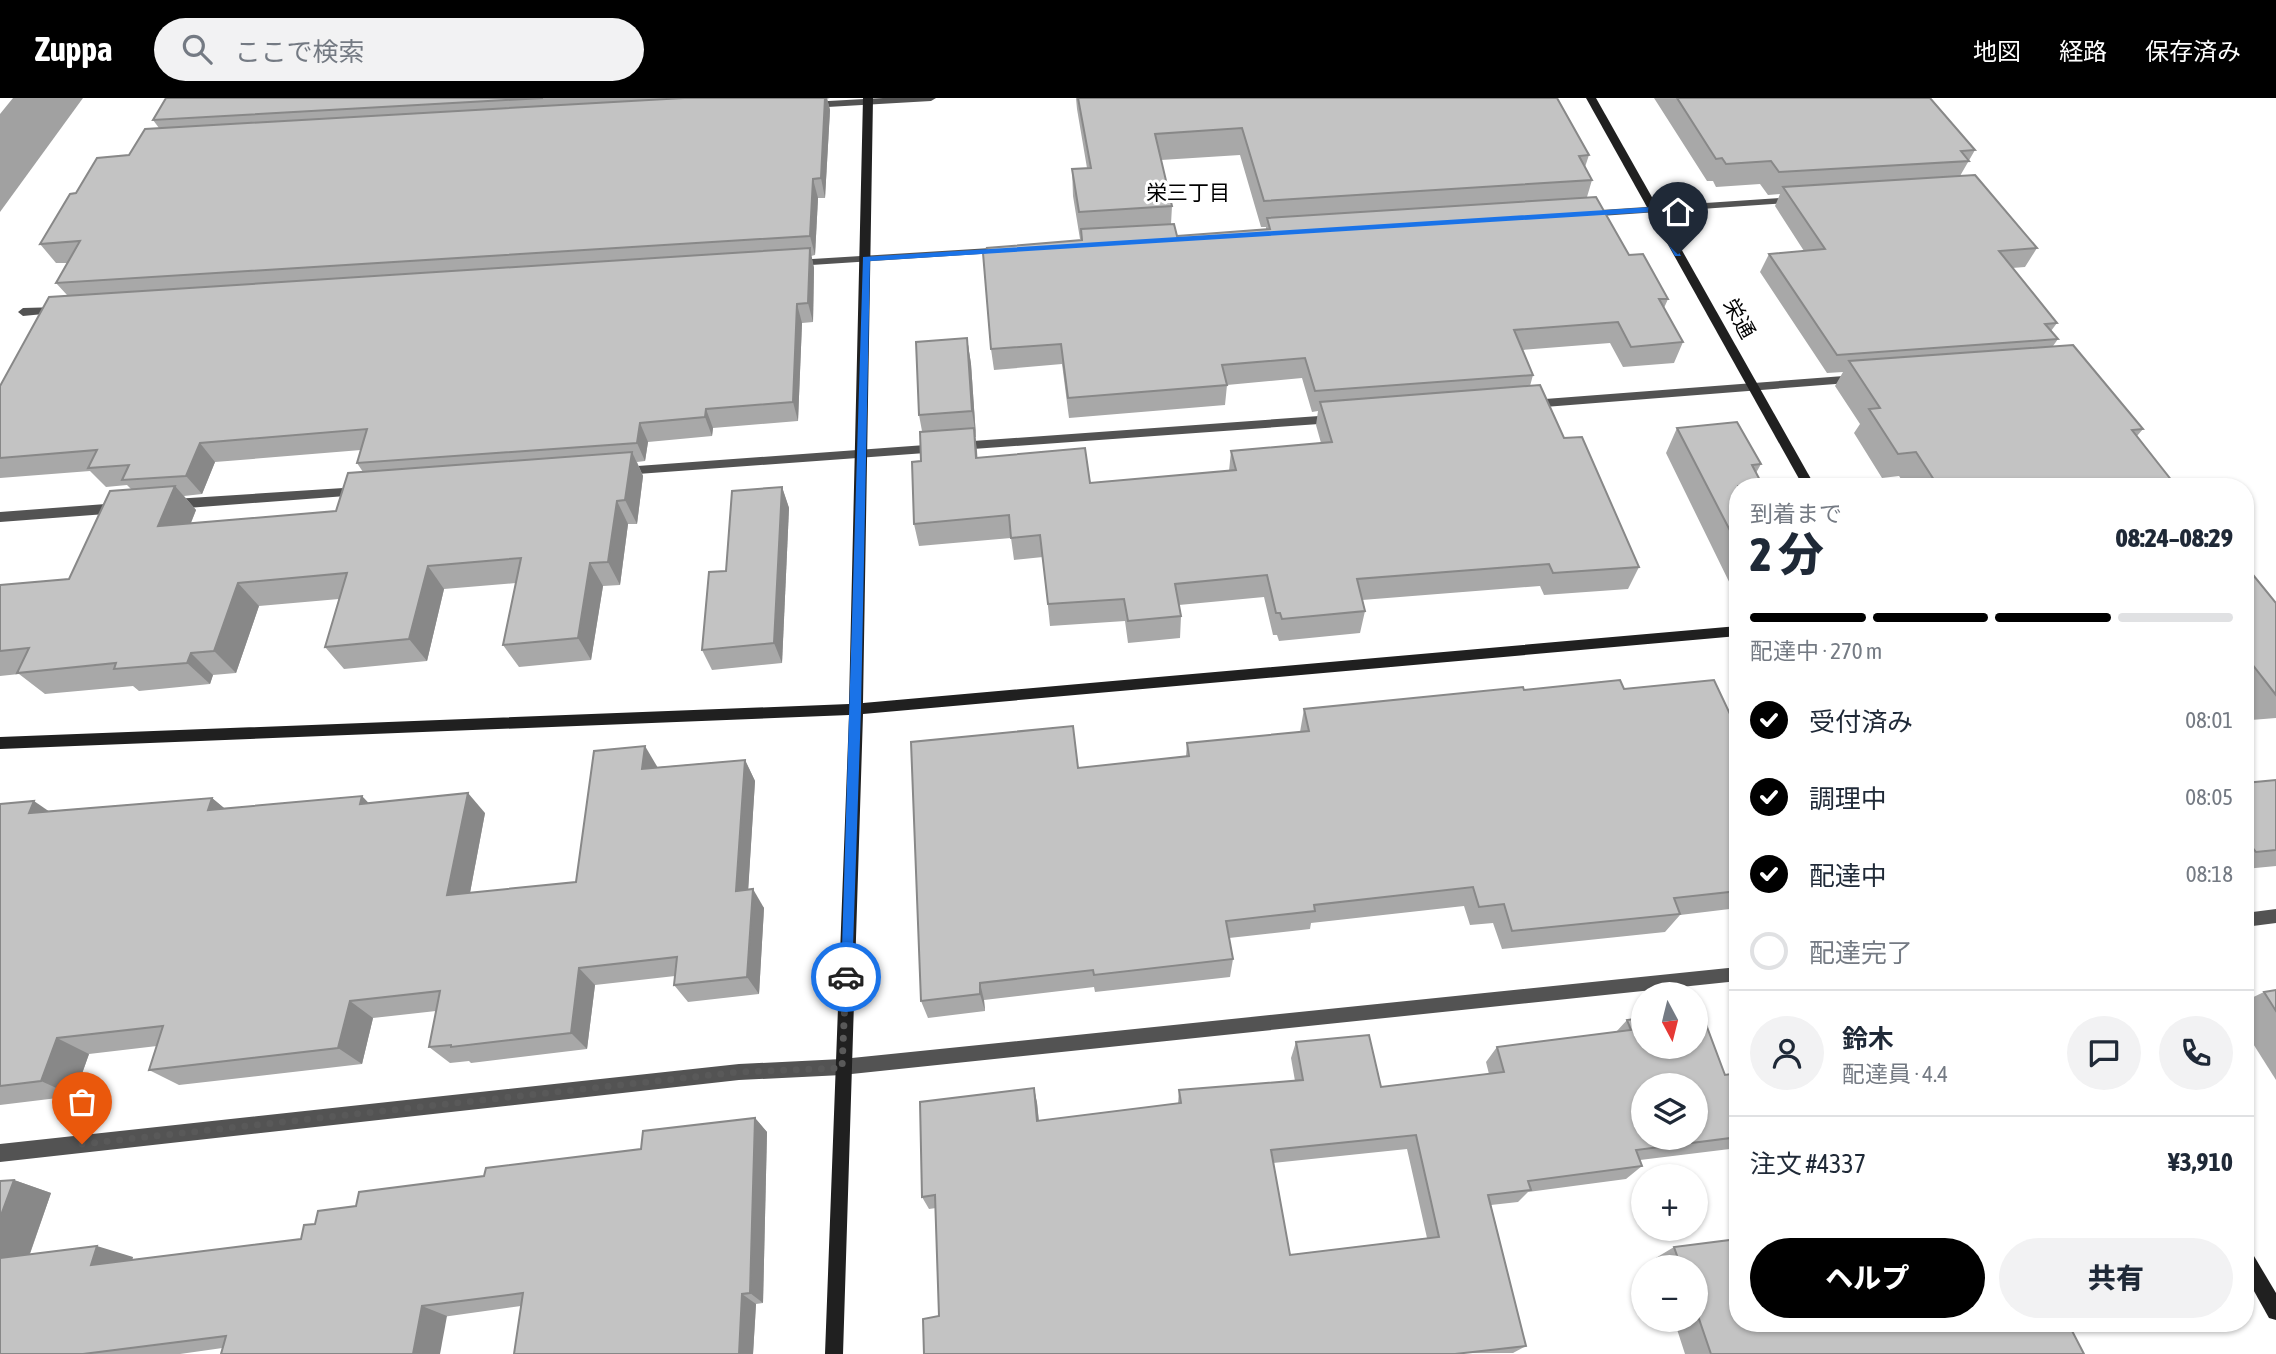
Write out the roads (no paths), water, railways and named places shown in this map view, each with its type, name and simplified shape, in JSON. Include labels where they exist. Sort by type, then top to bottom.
[{"type":"street","points":[[799,106],[931,98]]},
{"type":"street","name":"栄通","points":[[1591,98],[1804,478]]},
{"type":"street","points":[[834,1354],[856,709],[868,100]]},
{"type":"street","points":[[1570,215],[1805,199]]},
{"type":"street","points":[[783,264],[1018,249]]},
{"type":"street","points":[[23,312],[78,309]]},
{"type":"street","points":[[1516,405],[1876,377]]},
{"type":"street","points":[[610,472],[1349,417]]},
{"type":"street","points":[[166,505],[374,489]]},
{"type":"street","points":[[0,517],[139,507]]},
{"type":"street","points":[[0,743],[856,709],[1729,632]]},
{"type":"street","points":[[2254,918],[2276,916]]},
{"type":"street","points":[[0,1153],[739,1072],[842,1068],[1729,976]]},
{"type":"street","points":[[2254,1273],[2276,1311]]},
{"type":"district","name":"栄三丁目","points":[[1188,192]]}]
